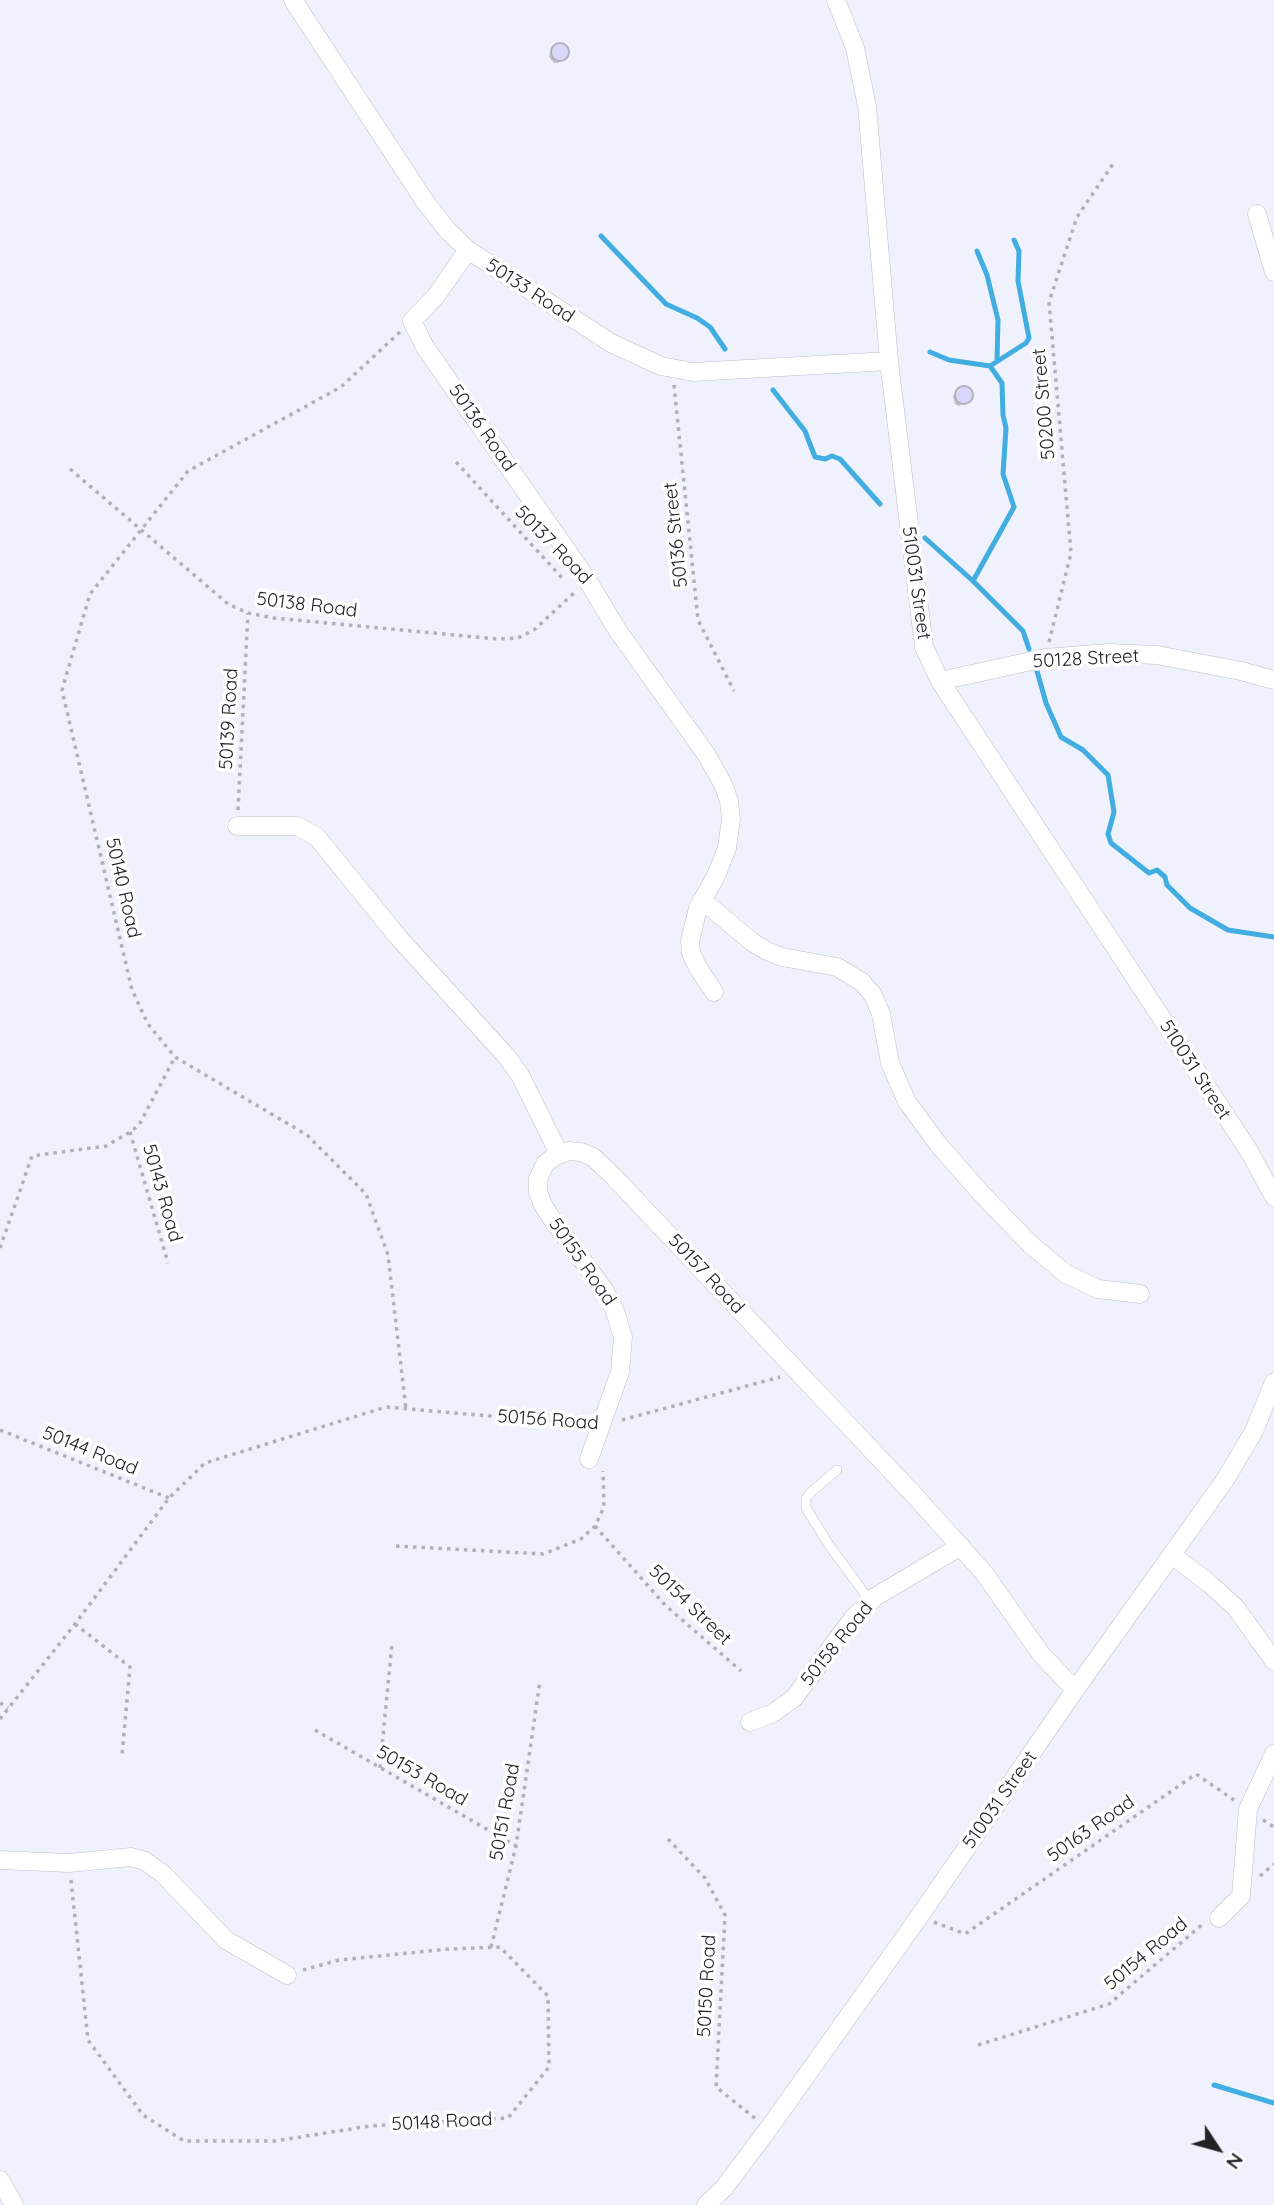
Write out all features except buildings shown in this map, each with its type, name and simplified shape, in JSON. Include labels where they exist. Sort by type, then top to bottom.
[{"type":"street","name":"50133 Road","points":[[293,0],[426,203],[449,231],[468,250],[611,343],[640,358],[673,369],[711,372],[889,361]]},
{"type":"street","name":"510031 Street","points":[[836,0],[855,48],[867,106],[889,361],[924,647],[940,681],[1249,1151],[1274,1197]]},
{"type":"street","points":[[1257,214],[1274,272]]},
{"type":"street","points":[[411,321],[436,296],[468,250]]},
{"type":"street","name":"50136 Road","points":[[411,321],[425,347],[706,754],[729,801],[731,819],[727,848],[691,926],[691,953],[714,992]]},
{"type":"street","name":"50128 Street","points":[[940,681],[1045,658],[1108,653],[1157,655],[1274,680]]},
{"type":"street","points":[[237,826],[297,826],[317,837],[398,937],[507,1056],[520,1075],[559,1154]]},
{"type":"street","points":[[702,900],[752,942],[767,951],[782,957],[836,967],[862,982],[873,995],[881,1014],[890,1063],[907,1102],[938,1144],[979,1191],[1030,1244],[1066,1274],[1098,1289],[1140,1294]]},
{"type":"street","name":"50157 Road","points":[[559,1154],[581,1152],[593,1157],[798,1372]]},
{"type":"street","name":"50155 Road","points":[[559,1154],[544,1164],[538,1179],[538,1192],[547,1212],[605,1291],[623,1337],[621,1371],[602,1425],[596,1463]]},
{"type":"street","points":[[798,1372],[961,1546],[984,1573],[1041,1654],[1075,1690]]},
{"type":"street","name":"510031 Street","points":[[706,2205],[724,2188],[769,2129],[1225,1480],[1249,1440],[1274,1382]]},
{"type":"street","name":"50158 Road","points":[[750,1722],[773,1713],[794,1698],[832,1644],[870,1601],[905,1577],[961,1546]]},
{"type":"street","points":[[1172,1555],[1236,1608],[1274,1661]]},
{"type":"street","points":[[1216,1917],[1236,1903],[1243,1890],[1244,1838],[1248,1809],[1274,1754]]},
{"type":"street","points":[[0,1860],[69,1863],[131,1857],[145,1861],[163,1874],[226,1940],[287,1975]]},
{"type":"street","points":[[0,2180],[14,2205]]},
{"type":"lane","points":[[837,1470],[810,1493],[806,1499],[806,1508],[870,1601]]},
{"type":"path","name":"50200 Street","points":[[1045,658],[1071,553],[1049,302],[1077,216],[1115,161]]},
{"type":"path","name":"50140 Road","points":[[406,1409],[388,1255],[366,1194],[307,1135],[175,1057],[148,1024],[132,990],[62,690],[90,594],[188,471],[341,387],[411,321]]},
{"type":"path","name":"50136 Street","points":[[673,369],[698,620],[734,691]]},
{"type":"path","name":"50137 Road","points":[[456,462],[566,582]]},
{"type":"path","name":"50138 Road","points":[[69,469],[228,604],[248,612],[274,618],[518,638],[534,629],[575,592]]},
{"type":"path","name":"50137 Road","points":[[575,592],[605,610]]},
{"type":"path","name":"50139 Road","points":[[237,826],[248,612]]},
{"type":"path","points":[[0,1248],[32,1156],[106,1146],[130,1132],[139,1125],[175,1057]]},
{"type":"path","name":"50143 Road","points":[[130,1132],[168,1263]]},
{"type":"path","name":"50156 Road","points":[[0,1718],[75,1624],[169,1498],[205,1463],[386,1407],[602,1425],[798,1372]]},
{"type":"path","name":"50144 Road","points":[[0,1430],[169,1498]]},
{"type":"path","points":[[396,1546],[543,1554],[581,1539],[595,1526],[604,1507],[596,1463]]},
{"type":"path","name":"50154 Street","points":[[595,1526],[664,1605],[740,1671]]},
{"type":"path","points":[[75,1624],[130,1667],[122,1755]]},
{"type":"path","points":[[380,1768],[392,1643]]},
{"type":"path","name":"50151 Road","points":[[491,1947],[516,1846],[540,1681]]},
{"type":"path","points":[[0,1703],[8,1708]]},
{"type":"path","name":"50153 Road","points":[[314,1730],[516,1846]]},
{"type":"path","name":"50163 Road","points":[[919,1917],[965,1934],[1196,1774],[1274,1827]]},
{"type":"path","name":"50150 Road","points":[[668,1839],[705,1878],[725,1915],[716,2087],[769,2129]]},
{"type":"path","name":"50148 Road","points":[[69,1863],[88,2040],[143,2115],[184,2141],[275,2141],[370,2126],[508,2118],[549,2067],[548,1996],[500,1947],[491,1947]]},
{"type":"path","points":[[1243,1890],[1274,1864]]},
{"type":"path","name":"50154 Road","points":[[978,2045],[1109,2004],[1216,1917]]},
{"type":"path","points":[[287,1975],[340,1960],[491,1947]]},
{"type":"waterway","points":[[601,236],[666,304],[710,327],[725,349]]},
{"type":"waterway","points":[[990,366],[1026,343],[1029,338],[1018,281],[1019,251],[1014,240]]},
{"type":"waterway","points":[[977,251],[987,275],[998,320],[997,361]]},
{"type":"waterway","points":[[930,352],[949,360],[990,366],[1002,383],[1006,428],[1003,474],[1014,507],[973,581]]},
{"type":"waterway","points":[[773,390],[805,431],[815,457],[825,459],[832,456],[840,459],[880,504]]},
{"type":"waterway","points":[[925,538],[1023,631],[1029,649]]},
{"type":"waterway","points":[[1037,671],[1046,703],[1061,737],[1083,750],[1108,775],[1114,812],[1108,834],[1111,843],[1149,873],[1157,870],[1165,877],[1167,885],[1190,908],[1228,930],[1274,937]]},
{"type":"waterway","points":[[1214,2085],[1274,2103]]}]
